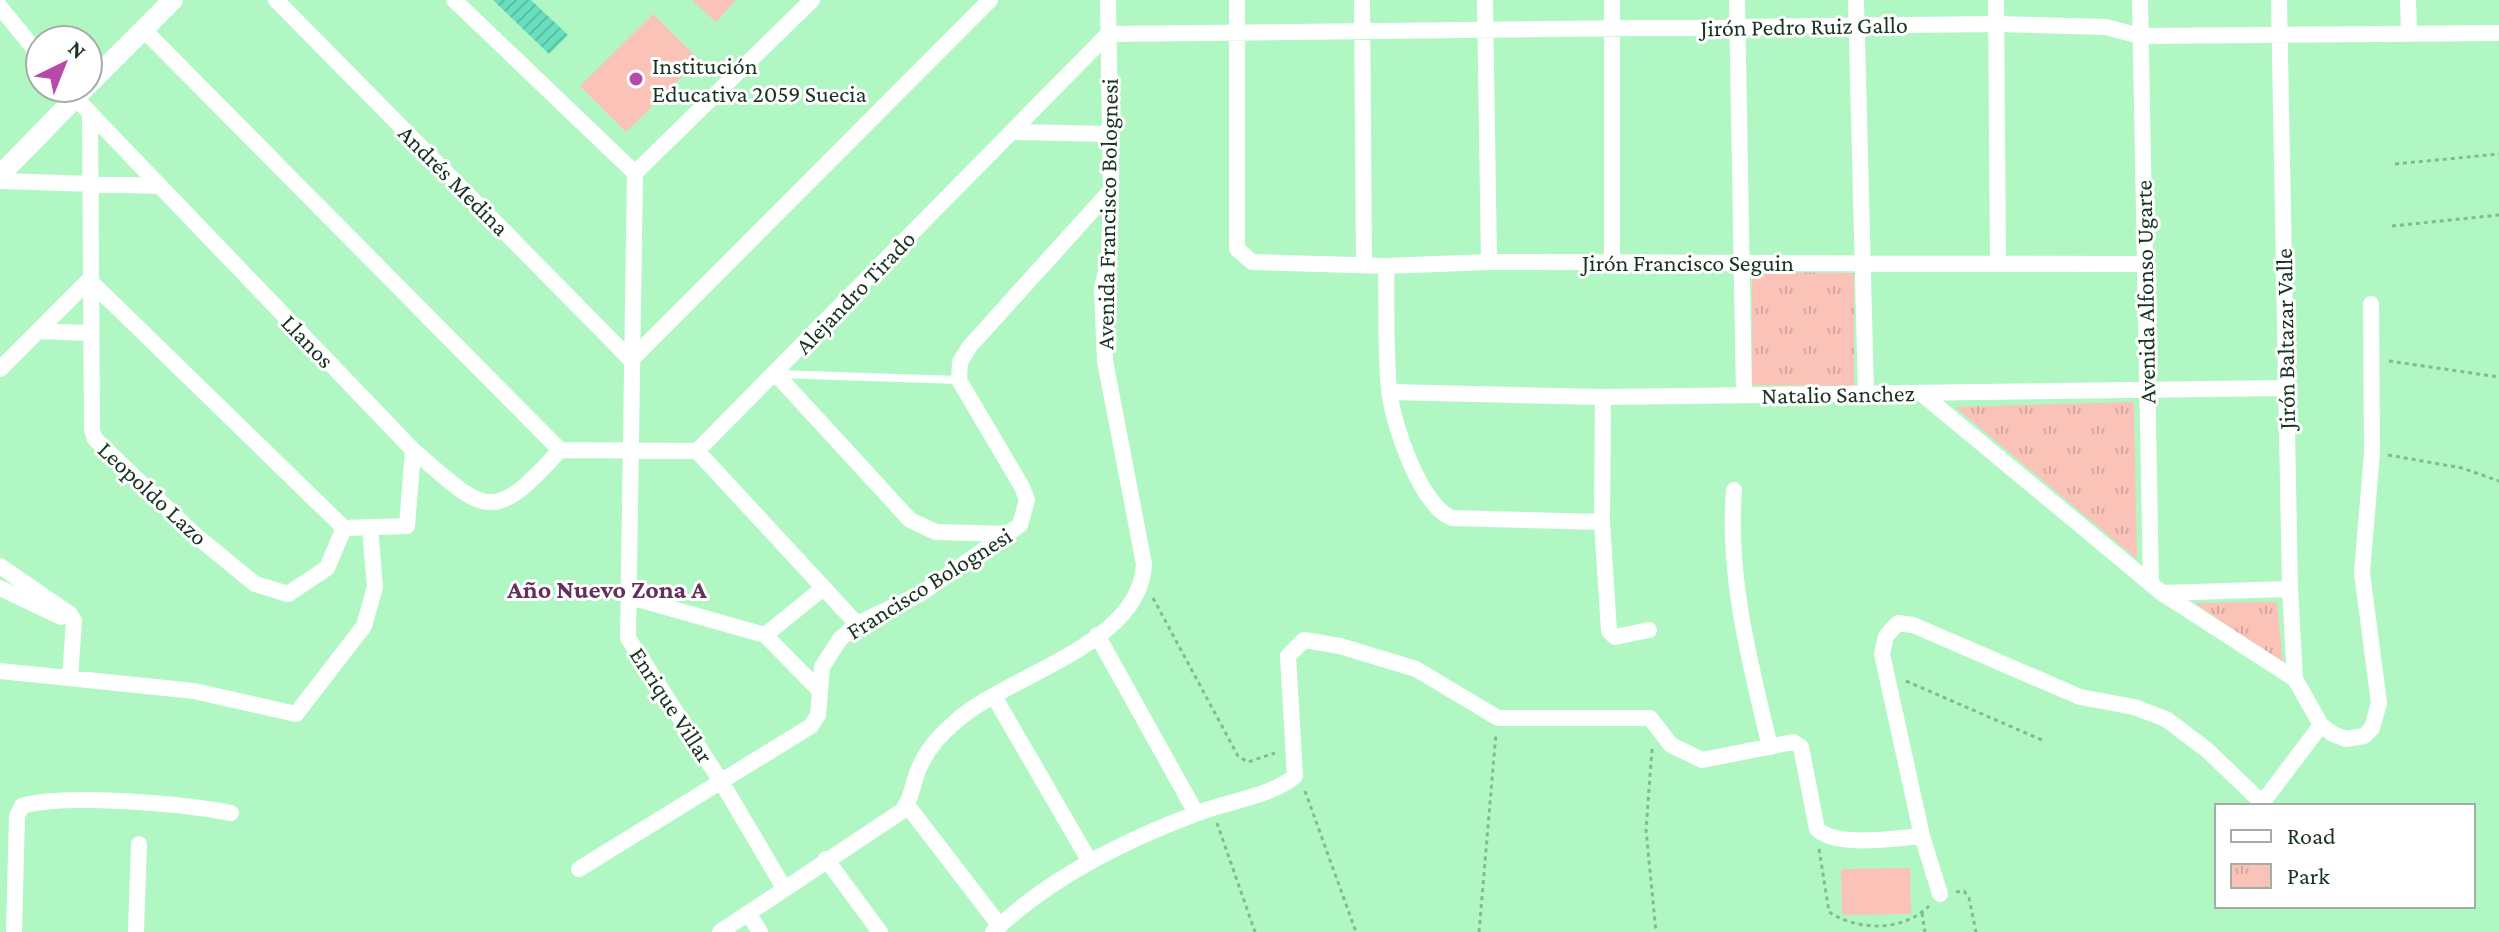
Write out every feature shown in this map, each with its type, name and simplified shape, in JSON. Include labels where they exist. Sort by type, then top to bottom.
[{"type":"street","points":[[104,66],[173,0]]},
{"type":"street","name":"Andrés Medina","points":[[276,0],[631,360]]},
{"type":"street","points":[[454,0],[635,173],[812,0]]},
{"type":"street","points":[[631,360],[990,0]]},
{"type":"street","name":"Avenida Francisco Bolognesi","points":[[1108,0],[1111,190],[1109,257],[1102,289],[1105,361],[1144,564],[1144,580]]},
{"type":"street","points":[[1237,0],[1238,33]]},
{"type":"street","points":[[1362,0],[1364,265]]},
{"type":"street","points":[[1485,0],[1489,262]]},
{"type":"street","points":[[1612,0],[1612,262]]},
{"type":"street","points":[[1737,0],[1744,395]]},
{"type":"street","points":[[1856,0],[1866,393]]},
{"type":"street","points":[[1996,0],[1998,263]]},
{"type":"street","name":"Avenida Alfonso Ugarte","points":[[2140,0],[2147,389],[2157,588]]},
{"type":"street","name":"Jirón Baltazar Valle","points":[[2279,0],[2290,589],[2295,679]]},
{"type":"street","points":[[2408,0],[2409,34]]},
{"type":"street","points":[[0,7],[24,36]]},
{"type":"street","name":"Jirón Pedro Ruiz Gallo","points":[[1108,34],[1996,24],[2106,27],[2140,36],[2499,33]]},
{"type":"street","points":[[143,29],[560,450],[697,451],[857,624]]},
{"type":"street","name":"Jirón Francisco Seguin","points":[[1238,33],[1237,249],[1252,262],[1386,266],[1489,262],[2145,264]]},
{"type":"street","name":"Alejandro Tirado","points":[[697,451],[1108,34]]},
{"type":"street","points":[[0,175],[65,104]]},
{"type":"street","name":"Llanos","points":[[85,104],[90,115],[413,450],[467,496],[486,503],[506,501],[523,491],[560,450]]},
{"type":"street","name":"Leopoldo Lazo","points":[[90,115],[89,280],[95,439],[194,534],[255,584],[288,594],[327,568],[344,528]]},
{"type":"street","points":[[1012,132],[1110,134]]},
{"type":"street","name":"Enrique Villar","points":[[635,173],[628,638],[722,783],[784,888]]},
{"type":"street","points":[[0,181],[158,186]]},
{"type":"street","points":[[959,380],[960,362],[970,346],[1111,190]]},
{"type":"street","points":[[1386,266],[1389,392],[1426,496],[1443,514],[1452,518],[1602,522]]},
{"type":"street","points":[[0,369],[89,280],[344,528],[407,526],[413,450]]},
{"type":"street","points":[[1921,393],[2157,588],[2295,679],[2321,725],[2346,739],[2364,736],[2372,728],[2379,703],[2362,573],[2372,453],[2374,359],[2371,304]]},
{"type":"street","points":[[38,331],[90,333]]},
{"type":"street","points":[[776,374],[910,520],[936,532],[1009,534]]},
{"type":"street","name":"Francisco Bolognesi","points":[[579,869],[811,726],[818,715],[818,689],[827,654],[857,624],[920,594],[1020,525],[1027,500],[1014,471],[959,380]]},
{"type":"street","name":"Natalio Sanchez","points":[[1389,392],[1603,397],[2286,388]]},
{"type":"street","points":[[1603,397],[1602,522],[1609,631],[1615,637],[1649,630]]},
{"type":"street","points":[[1734,490],[1730,531],[1740,614],[1770,747]]},
{"type":"street","points":[[0,671],[194,691],[296,714],[364,626],[375,587],[370,528]]},
{"type":"street","points":[[0,566],[64,609],[74,621],[70,678]]},
{"type":"street","points":[[720,932],[907,805],[920,764],[956,721],[1097,635],[1129,608],[1144,580]]},
{"type":"street","points":[[0,588],[74,621]]},
{"type":"street","points":[[2157,588],[2290,589]]},
{"type":"street","points":[[765,635],[822,589]]},
{"type":"street","points":[[627,596],[765,635],[818,689]]},
{"type":"street","points":[[1940,894],[1922,836],[1882,654],[1886,636],[1898,623],[1913,625],[2080,697],[2134,707],[2166,719],[2207,750],[2252,795],[2262,800],[2321,725]]},
{"type":"street","points":[[1097,635],[1204,811]]},
{"type":"street","points":[[907,805],[997,929],[1029,900],[1090,862],[1204,811],[1282,784],[1295,776],[1297,768],[1288,656],[1304,640],[1340,646],[1416,669],[1498,718],[1641,716],[1650,718],[1663,738],[1680,752],[1702,760],[1793,742],[1801,747],[1817,829],[1831,839],[1922,836]]},
{"type":"street","points":[[995,698],[1090,862]]},
{"type":"street","points":[[14,932],[17,816],[22,806],[86,802],[158,804],[231,813]]},
{"type":"street","points":[[136,932],[139,844]]},
{"type":"street","points":[[826,859],[880,932]]},
{"type":"street","points":[[748,913],[760,932]]},
{"type":"lane","points":[[776,374],[959,380]]},
{"type":"path","points":[[2395,164],[2499,154]]},
{"type":"path","points":[[2392,226],[2499,215]]},
{"type":"path","points":[[2374,359],[2499,377]]},
{"type":"path","points":[[2372,453],[2462,468],[2499,481]]},
{"type":"path","points":[[1144,580],[1238,756],[1248,762],[1261,760],[1294,745]]},
{"type":"path","points":[[1885,672],[2042,740]]},
{"type":"path","points":[[1479,932],[1498,718]]},
{"type":"path","points":[[1656,932],[1646,830],[1652,746],[1663,738]]},
{"type":"path","points":[[1297,768],[1356,932]]},
{"type":"path","points":[[1204,811],[1255,932]]},
{"type":"path","points":[[1817,829],[1829,912],[1838,918],[1874,927],[1898,923],[1922,913],[1940,894],[1964,891],[1969,898],[1976,932]]},
{"type":"path","points":[[1922,913],[1925,932]]},
{"type":"green space","points":[[692,0],[736,0],[716,22]]},
{"type":"green space","points":[[653,14],[699,60],[626,132],[580,86]]},
{"type":"green space","points":[[1752,272],[1854,273],[1854,386],[1752,385]]},
{"type":"green space","points":[[2134,402],[2137,559],[1955,407]]},
{"type":"green space","points":[[2277,602],[2283,665],[2195,603]]},
{"type":"green space","points":[[1910,868],[1911,914],[1842,915],[1841,869]]},
{"type":"building","points":[[493,0],[531,0],[568,35],[549,54]]},
{"type":"place","name":"Institución Educativa 2059 Suecia","points":[[636,79]]},
{"type":"district","name":"Año Nuevo Zona A","points":[[607,589]]}]
